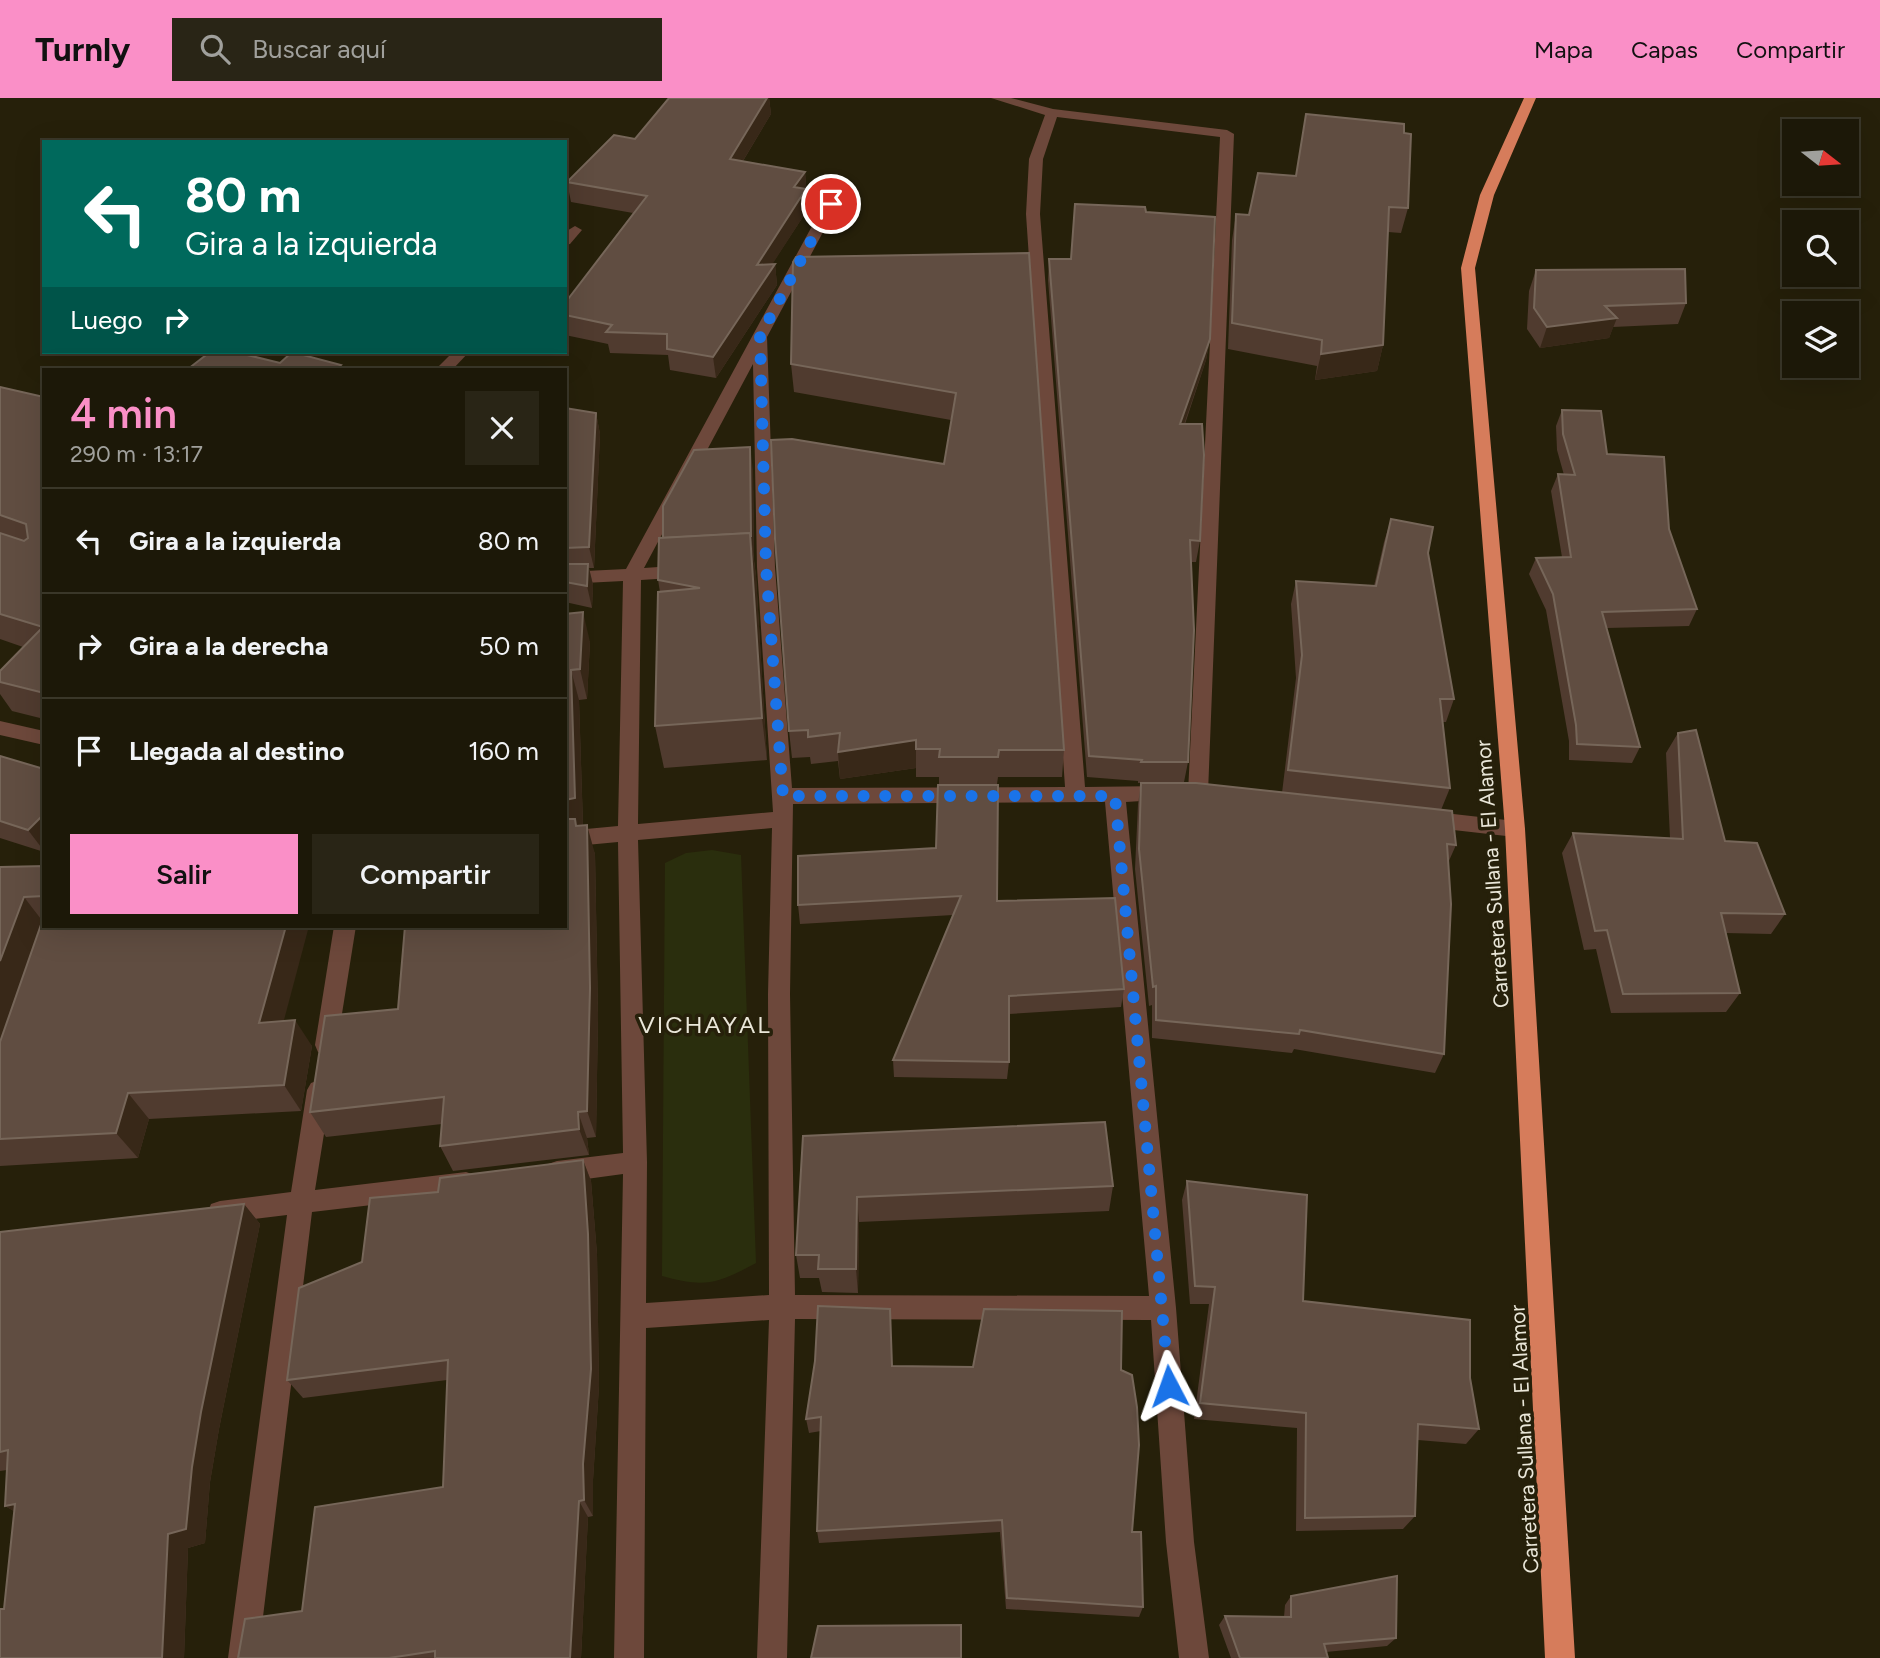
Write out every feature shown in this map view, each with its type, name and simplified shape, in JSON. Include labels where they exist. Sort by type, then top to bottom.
[{"type":"highway","name":"Carretera Sullana - El Alamor","points":[[1530,98],[1487,195],[1468,268],[1515,829],[1560,1658]]},
{"type":"street","points":[[567,839],[628,833],[783,808],[1076,795],[1205,794],[1227,134],[1052,113],[997,98]]},
{"type":"street","points":[[1052,113],[1037,159],[1033,214],[1076,795]]},
{"type":"street","points":[[629,1658],[635,1162],[628,833],[632,574],[831,204]]},
{"type":"street","points":[[760,336],[760,567],[783,808],[779,994],[782,1307],[772,1658]]},
{"type":"street","points":[[445,368],[459,354]]},
{"type":"street","points":[[567,578],[699,570]]},
{"type":"street","points":[[0,728],[42,738]]},
{"type":"street","points":[[1115,796],[1163,1308],[1180,1542],[1194,1658]]},
{"type":"street","points":[[1405,817],[1515,829]]},
{"type":"street","points":[[243,1658],[301,1204],[345,928]]},
{"type":"street","points":[[528,1176],[635,1162]]},
{"type":"street","points":[[192,1215],[488,1181]]},
{"type":"street","points":[[632,1316],[782,1307],[1163,1308]]},
{"type":"green space","points":[[712,850],[741,855],[756,1263],[720,1280],[700,1283],[662,1276],[665,863],[686,853]]},
{"type":"building","points":[[669,98],[767,98],[730,159],[805,172],[794,187],[806,189],[757,265],[775,264],[713,357],[667,349],[667,334],[606,332],[612,325],[567,315],[567,300],[647,196],[567,182],[614,135],[635,139]]},
{"type":"building","points":[[1306,114],[1404,124],[1404,133],[1411,134],[1408,208],[1389,207],[1383,345],[1321,354],[1322,340],[1232,323],[1236,214],[1249,215],[1258,173],[1296,176]]},
{"type":"building","points":[[1075,204],[1145,207],[1146,212],[1215,217],[1210,339],[1180,424],[1202,424],[1204,455],[1200,541],[1190,540],[1194,630],[1188,762],[1141,762],[1142,760],[1089,756],[1049,259],[1071,259]]},
{"type":"building","points":[[1029,253],[1064,750],[999,750],[998,757],[939,757],[940,749],[916,749],[916,740],[838,752],[840,733],[808,737],[808,730],[789,731],[775,539],[771,440],[792,439],[944,464],[956,393],[791,364],[793,262],[796,257]]},
{"type":"building","points":[[1685,269],[1686,303],[1605,306],[1617,318],[1547,327],[1534,308],[1536,270]]},
{"type":"building","points":[[207,354],[243,354],[280,363],[290,354],[300,354],[341,365],[338,368],[189,368]]},
{"type":"building","points":[[0,387],[42,397],[42,627],[0,614],[0,533],[24,541],[28,538],[26,524],[0,515]]},
{"type":"building","points":[[567,408],[596,413],[589,547],[567,548]]},
{"type":"building","points":[[1562,410],[1601,411],[1607,454],[1664,457],[1669,529],[1697,609],[1602,612],[1640,747],[1577,744],[1553,594],[1536,558],[1571,557],[1558,474],[1575,475],[1563,434]]},
{"type":"building","points":[[750,447],[751,536],[750,533],[663,538],[663,506],[694,450]]},
{"type":"building","points":[[1391,519],[1433,527],[1428,553],[1454,699],[1440,699],[1450,788],[1288,770],[1302,655],[1296,581],[1376,586]]},
{"type":"building","points":[[750,533],[762,718],[655,726],[658,592],[700,588],[658,580],[659,538]]},
{"type":"building","points":[[567,564],[588,564],[587,586],[567,582]]},
{"type":"building","points":[[583,612],[580,669],[571,670],[575,798],[567,800],[567,614]]},
{"type":"building","points":[[42,628],[42,692],[0,682],[0,671]]},
{"type":"building","points":[[1696,730],[1725,841],[1757,843],[1785,914],[1721,913],[1740,993],[1623,994],[1607,930],[1595,931],[1573,833],[1683,839],[1678,733]]},
{"type":"building","points":[[0,756],[42,768],[42,816],[28,830],[0,821]]},
{"type":"building","points":[[1141,783],[1196,783],[1452,811],[1456,845],[1447,844],[1451,904],[1444,1054],[1300,1030],[1299,1034],[1156,1020],[1156,986],[1153,987],[1139,849]]},
{"type":"building","points":[[938,785],[998,785],[997,901],[1115,898],[1124,989],[1009,996],[1009,1062],[893,1060],[961,896],[798,905],[798,856],[936,848]]},
{"type":"building","points":[[567,819],[575,819],[576,826],[587,825],[590,988],[587,1111],[578,1112],[579,1129],[440,1146],[444,1097],[310,1112],[325,1016],[398,1009],[405,928],[567,928]]},
{"type":"building","points":[[42,866],[42,896],[24,897],[0,961],[0,867]]},
{"type":"building","points":[[42,922],[42,928],[285,928],[259,1023],[295,1020],[284,1085],[128,1093],[116,1133],[0,1139],[0,1042]]},
{"type":"building","points":[[1105,1122],[1113,1186],[857,1197],[856,1269],[818,1269],[819,1255],[796,1255],[803,1136]]},
{"type":"building","points":[[583,1160],[588,1234],[591,1369],[583,1464],[584,1500],[579,1501],[570,1658],[435,1658],[435,1651],[389,1658],[238,1658],[245,1619],[302,1611],[315,1507],[443,1487],[448,1360],[287,1380],[299,1288],[362,1262],[370,1198],[438,1192],[440,1178]]},
{"type":"building","points":[[1187,1181],[1307,1195],[1303,1301],[1470,1320],[1470,1378],[1479,1429],[1418,1424],[1415,1516],[1305,1518],[1306,1413],[1200,1403],[1215,1287],[1195,1286]]},
{"type":"building","points":[[244,1204],[201,1412],[186,1529],[168,1534],[162,1658],[0,1658],[0,1609],[4,1609],[15,1504],[5,1506],[8,1450],[0,1452],[0,1232]]},
{"type":"building","points":[[818,1306],[890,1309],[892,1366],[973,1367],[984,1309],[1122,1311],[1121,1370],[1132,1375],[1137,1407],[1139,1445],[1132,1532],[1141,1532],[1143,1607],[1007,1598],[1002,1520],[817,1531],[821,1417],[806,1419],[815,1361]]},
{"type":"building","points":[[1397,1576],[1396,1638],[1324,1644],[1328,1658],[1240,1658],[1225,1616],[1291,1617],[1291,1596]]},
{"type":"building","points":[[961,1625],[961,1658],[811,1658],[818,1626]]},
{"type":"district","name":"VICHAYAL","points":[[705,1024]]},
{"type":"route","points":[[831,204],[760,336],[766,567],[783,796],[1115,796],[1169,1386]]}]
